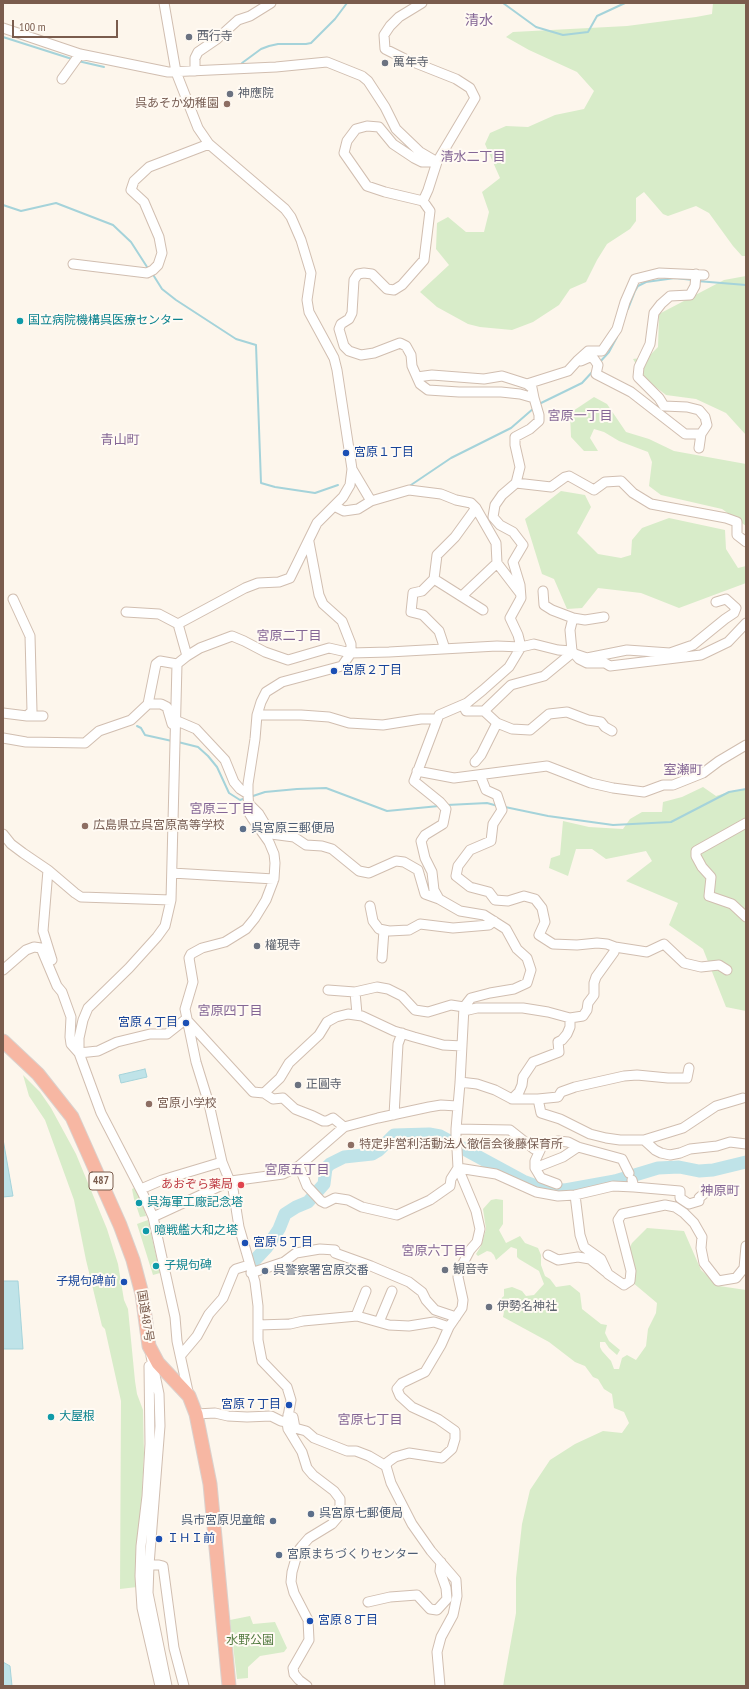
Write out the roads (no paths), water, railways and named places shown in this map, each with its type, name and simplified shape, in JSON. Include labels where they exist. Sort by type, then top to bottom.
[{"type":"highway","name":"国道487号","points":[[3,1041],[38,1074],[72,1117],[120,1226],[133,1260],[142,1294],[149,1346],[158,1363],[189,1396],[196,1414],[210,1484],[230,1686]]},
{"type":"street","points":[[164,3],[176,72],[195,123],[209,144],[280,203],[293,223],[312,272],[307,300],[309,312],[334,358],[337,370],[352,469],[350,485],[343,497],[317,523],[290,578],[280,582],[258,582],[178,624]]},
{"type":"street","points":[[195,71],[198,52],[217,39],[238,20],[250,16],[271,3]]},
{"type":"street","points":[[422,3],[399,17],[390,26],[384,35],[385,49],[403,58],[456,79],[470,88],[475,98],[437,162],[428,190],[423,200]]},
{"type":"street","points":[[3,28],[80,54],[145,68],[176,72],[276,67],[327,62],[362,76],[368,82],[385,107],[396,129],[420,152],[437,162]]},
{"type":"street","points":[[62,79],[80,54]]},
{"type":"street","points":[[437,162],[422,162],[414,158],[393,144],[379,127],[367,126],[356,129],[346,145],[344,153],[367,186],[385,192],[423,200],[430,211],[424,260],[402,285],[394,290],[386,289],[372,274],[364,273],[358,274],[354,280],[352,313],[349,319],[341,324],[339,329],[344,346],[349,351],[361,355],[374,353],[400,343],[406,346],[411,355],[412,366],[420,384],[428,390],[437,392],[501,392],[534,398]]},
{"type":"street","points":[[73,264],[151,271],[158,265],[162,253],[159,237],[144,202],[131,190],[134,181],[149,167],[209,144]]},
{"type":"street","points":[[527,384],[568,371],[588,351],[602,351],[617,329],[625,302],[635,279],[659,273],[700,275],[690,295],[670,296],[654,313],[650,344],[639,367],[638,377],[659,398],[664,406],[687,407],[699,410],[705,417],[707,424],[702,434],[699,448]]},
{"type":"street","points":[[576,363],[590,357],[594,359],[598,365],[596,374],[631,392],[685,434],[702,434]]},
{"type":"street","points":[[417,377],[432,375],[484,379],[502,376],[527,384],[532,388],[539,415],[539,421],[530,429],[515,437],[515,445],[520,467],[516,483],[502,495],[496,505],[493,517],[500,525],[513,532],[523,544],[513,562],[520,585],[521,598],[510,618],[518,635],[521,647],[502,674],[463,705],[439,716],[414,781],[440,802],[446,809],[443,824],[425,835],[421,841],[425,858],[432,872],[434,890],[439,899]]},
{"type":"street","points":[[352,469],[371,501]]},
{"type":"street","points":[[516,483],[551,487],[564,477],[569,476],[594,490],[605,482],[621,481],[632,493],[651,504],[726,518],[737,522],[737,535],[746,542]]},
{"type":"street","points":[[334,506],[344,511],[358,509],[371,501],[409,490],[441,494],[456,500],[471,503],[476,508],[496,543],[497,563],[520,593]]},
{"type":"street","points":[[445,649],[439,631],[423,615],[411,612],[413,593],[422,591],[434,579],[437,555],[455,537],[476,508]]},
{"type":"street","points":[[307,1686],[294,1674],[293,1668],[309,1640],[308,1620],[294,1593],[291,1582],[292,1572],[298,1552],[302,1546],[309,1538],[332,1524],[338,1517],[340,1510],[340,1499],[334,1491],[313,1475],[307,1468],[302,1452],[288,1429],[291,1400],[287,1387],[262,1361],[258,1340],[257,1293],[239,1227],[231,1181],[222,1162],[209,1104],[196,1062],[186,1019],[186,1002],[193,982],[189,958],[191,954],[202,948],[225,942],[246,928],[255,918],[266,900],[274,879],[274,854],[269,842],[249,813],[248,794],[257,715],[266,692],[282,682],[342,666],[351,653],[351,644],[342,621],[323,604],[319,595],[309,542]]},
{"type":"street","points":[[462,596],[497,563]]},
{"type":"street","points":[[434,579],[483,610]]},
{"type":"street","points":[[543,591],[544,605],[552,610],[573,618],[585,620],[604,617]]},
{"type":"street","points":[[13,599],[30,636],[32,711],[27,716]]},
{"type":"street","points":[[3,738],[26,742],[85,743],[99,731],[131,720],[148,704],[156,664],[160,661],[177,664],[200,648],[232,636],[265,652],[288,660],[329,648],[351,653],[497,646],[521,647],[534,644],[572,652],[587,658],[627,650],[670,653],[694,645],[734,613],[736,608],[726,599],[716,602]]},
{"type":"street","points":[[126,612],[159,614],[178,624],[187,656]]},
{"type":"street","points":[[573,618],[570,630],[572,652],[579,659],[587,663],[605,663],[610,666],[697,656],[728,642],[746,623]]},
{"type":"street","points":[[484,711],[511,685],[544,676],[572,652]]},
{"type":"street","points":[[177,664],[174,730],[171,900],[165,926],[129,968],[88,1008],[83,1020],[79,1038],[80,1053],[91,1088],[107,1127],[141,1189],[153,1217],[175,1317],[177,1341],[189,1396]]},
{"type":"street","points":[[148,704],[161,704],[167,707],[174,730]]},
{"type":"street","points":[[463,705],[466,711],[484,711],[497,723],[512,728],[530,730],[549,714],[567,712],[588,720],[601,722],[605,727],[612,731]]},
{"type":"street","points":[[3,713],[43,716]]},
{"type":"street","points":[[257,715],[301,715],[329,717],[349,723],[384,725],[421,719],[437,719]]},
{"type":"street","points":[[175,720],[196,729],[225,760],[234,782],[240,789],[248,794]]},
{"type":"street","points":[[475,762],[481,755],[497,723]]},
{"type":"street","points":[[418,771],[454,778],[513,769],[547,766],[591,783],[613,788],[644,792],[663,785],[672,785],[703,773],[732,754],[743,742]]},
{"type":"street","points":[[480,775],[486,790],[497,796],[502,810],[493,824],[490,841],[470,850],[458,866],[456,876],[470,887],[489,892],[495,900],[508,901],[524,896],[535,899],[542,908],[545,922],[539,935],[553,944],[577,945],[602,943],[615,947],[647,952],[664,944],[684,963],[701,967],[719,965],[727,970]]},
{"type":"street","points":[[249,804],[259,814],[271,834],[294,837],[306,845],[322,846],[332,849],[359,871],[369,873],[396,861],[404,862],[418,870],[425,894],[439,899],[460,911],[484,915],[494,921],[506,929],[517,949],[530,962],[531,970],[527,983],[514,990],[490,993],[472,998],[464,1009],[460,1082],[457,1106],[456,1144],[458,1168],[476,1212],[480,1229],[477,1242],[467,1254],[458,1277],[463,1300],[462,1308],[449,1327],[425,1372],[402,1383],[397,1389],[400,1396],[412,1406],[438,1419],[455,1431],[454,1443],[452,1448],[442,1458],[409,1454],[396,1457],[388,1462],[386,1466]]},
{"type":"street","points":[[746,822],[696,851],[696,856],[702,867],[711,877],[709,896],[732,904],[746,917]]},
{"type":"street","points":[[3,834],[11,844],[22,853],[48,870],[81,897],[171,900]]},
{"type":"street","points":[[48,870],[43,931],[71,1017],[71,1044],[80,1053]]},
{"type":"street","points":[[172,873],[274,879]]},
{"type":"street","points":[[370,906],[373,921],[379,928],[398,932],[409,930],[420,924],[440,927],[470,927],[477,925],[489,925],[494,921]]},
{"type":"street","points":[[382,958],[384,930]]},
{"type":"street","points":[[3,970],[26,950],[34,946],[38,947],[43,951],[57,986],[62,992]]},
{"type":"street","points":[[328,990],[355,992],[377,987],[388,989],[402,996],[415,1010],[428,1012],[452,1006],[464,1009],[523,1008],[548,1012],[570,1018],[583,1016],[588,1003],[594,995],[594,983],[596,977],[614,952],[615,947]]},
{"type":"street","points":[[355,992],[357,1014]]},
{"type":"street","points":[[264,1093],[280,1078],[289,1063],[319,1034],[327,1022],[336,1017],[348,1014],[357,1014],[402,1033],[443,1044],[462,1046]]},
{"type":"street","points":[[512,1099],[519,1092],[523,1077],[533,1062],[559,1052],[558,1042],[567,1034],[570,1027],[570,1018]]},
{"type":"street","points":[[80,1053],[98,1051],[117,1042],[150,1034],[167,1034],[186,1019]]},
{"type":"street","points":[[186,1019],[253,1092],[264,1093],[273,1098],[282,1098],[295,1109],[320,1120],[327,1121],[333,1118],[344,1127]]},
{"type":"street","points":[[394,1115],[398,1044],[402,1033]]},
{"type":"street","points":[[460,1082],[477,1084],[495,1090],[512,1099],[538,1099],[558,1097],[561,1092],[575,1087],[624,1076],[637,1075],[687,1078],[689,1068]]},
{"type":"street","points":[[538,1099],[541,1113],[560,1119],[590,1134],[620,1140],[644,1140],[682,1128],[716,1106],[742,1098]]},
{"type":"street","points":[[153,1217],[231,1181],[283,1174],[299,1166],[344,1127],[441,1105],[457,1106]]},
{"type":"street","points":[[456,1129],[510,1130],[534,1149],[558,1141],[568,1142],[578,1147],[622,1159],[632,1180]]},
{"type":"street","points":[[644,1140],[655,1150],[661,1153],[670,1154],[680,1153],[690,1149],[717,1146],[730,1142],[746,1144]]},
{"type":"street","points":[[542,1146],[535,1161],[536,1168],[541,1178],[557,1184]]},
{"type":"street","points":[[536,1168],[563,1157],[578,1147]]},
{"type":"street","points":[[141,1189],[162,1180],[222,1162]]},
{"type":"street","points":[[299,1166],[307,1186],[314,1195],[326,1203],[335,1198],[348,1200],[362,1207],[398,1215],[430,1200],[450,1186],[451,1179],[458,1168]]},
{"type":"street","points":[[458,1168],[496,1174],[536,1192],[558,1196],[575,1195],[632,1180],[680,1190],[680,1198],[689,1204],[699,1201],[699,1198],[707,1191]]},
{"type":"street","points":[[575,1195],[584,1246],[601,1259],[608,1274]]},
{"type":"street","points":[[548,1255],[558,1260],[578,1257],[590,1259],[624,1286],[630,1281],[631,1271],[618,1220],[622,1214],[665,1205],[675,1207],[684,1213],[694,1223],[702,1237],[701,1248],[704,1263],[718,1281],[736,1278],[744,1268],[746,1246]]},
{"type":"street","points":[[181,1355],[197,1336],[209,1314],[223,1298],[236,1269],[250,1269],[284,1262],[296,1253],[320,1249],[335,1252],[409,1282],[422,1292],[426,1300],[435,1310],[456,1317]]},
{"type":"street","points":[[379,1322],[392,1291]]},
{"type":"street","points":[[356,1316],[366,1292]]},
{"type":"street","points":[[258,1325],[290,1324],[303,1321],[356,1316],[389,1325],[409,1326],[434,1322],[449,1327]]},
{"type":"street","points":[[149,1346],[150,1444],[147,1496],[141,1546],[148,1593],[167,1686]]},
{"type":"street","points":[[196,1414],[215,1413],[228,1416],[247,1417],[271,1416],[281,1421],[293,1416],[295,1428],[306,1431],[314,1438],[347,1451],[356,1451],[369,1456],[386,1466],[391,1483],[412,1524],[431,1551],[456,1580],[457,1596],[453,1615],[441,1637],[437,1652],[440,1686]]},
{"type":"street","points":[[368,1602],[390,1597],[417,1595],[430,1609],[437,1610],[447,1599],[446,1588],[440,1571],[441,1562]]},
{"type":"street","points":[[145,1565],[142,1608],[160,1686]]},
{"type":"street","points":[[145,1565],[163,1566],[174,1648],[184,1686]]},
{"type":"water","points":[[145,1069],[147,1077],[121,1083],[119,1075]]},
{"type":"water","points":[[3,1139],[13,1196],[3,1197]]},
{"type":"water","points":[[3,1281],[18,1281],[23,1349],[3,1349]]},
{"type":"water","points":[[3,1662],[10,1666],[12,1686],[3,1686]]},
{"type":"waterway","points":[[242,63],[261,49],[269,46],[278,44],[311,43],[335,19],[347,3]]},
{"type":"waterway","points":[[503,3],[536,27],[563,35],[588,32],[597,16],[625,3]]},
{"type":"waterway","points":[[3,37],[72,59]]},
{"type":"waterway","points":[[78,61],[104,67]]},
{"type":"waterway","points":[[3,205],[21,211],[56,203],[113,225],[131,242],[149,270]]},
{"type":"waterway","points":[[152,273],[162,289],[176,300],[236,339],[256,345],[261,483],[275,487],[315,493],[338,485]]},
{"type":"waterway","points":[[628,309],[638,286],[646,282],[675,278],[693,280]]},
{"type":"waterway","points":[[697,281],[746,285]]},
{"type":"waterway","points":[[599,363],[609,352],[617,337]]},
{"type":"waterway","points":[[539,404],[582,383],[594,370]]},
{"type":"waterway","points":[[408,487],[451,458],[511,428],[534,408]]},
{"type":"waterway","points":[[137,726],[141,728],[145,735],[172,741]]},
{"type":"waterway","points":[[178,742],[198,747],[217,767],[229,793],[240,800],[246,798]]},
{"type":"waterway","points":[[250,797],[265,792],[326,788],[387,811],[439,806]]},
{"type":"waterway","points":[[505,807],[548,816],[613,825],[671,822],[729,792],[746,789]]},
{"type":"waterway","points":[[447,805],[487,803],[498,806]]},
{"type":"waterway","points":[[253,1262],[267,1247],[279,1229],[285,1214],[308,1202],[324,1184],[326,1168],[330,1164],[344,1157],[372,1154],[379,1150],[394,1135],[429,1134],[440,1136],[523,1181],[539,1187],[551,1189],[565,1190],[615,1181],[658,1168],[679,1167],[699,1171],[713,1170],[746,1162]]},
{"type":"place","name":"西行寺","points":[[189,37]]},
{"type":"place","name":"萬年寺","points":[[385,63]]},
{"type":"place","name":"神應院","points":[[230,94]]},
{"type":"place","name":"呉あそか幼稚園","points":[[227,104]]},
{"type":"place","name":"国立病院機構呉医療センター","points":[[20,321]]},
{"type":"place","name":"宮原１丁目","points":[[346,453]]},
{"type":"place","name":"宮原２丁目","points":[[334,671]]},
{"type":"place","name":"広島県立呉宮原高等学校","points":[[85,826]]},
{"type":"place","name":"呉宮原三郵便局","points":[[243,829]]},
{"type":"place","name":"權現寺","points":[[257,946]]},
{"type":"place","name":"宮原４丁目","points":[[186,1023]]},
{"type":"place","name":"正圓寺","points":[[298,1085]]},
{"type":"place","name":"宮原小学校","points":[[149,1104]]},
{"type":"place","name":"特定非営利活動法人徹信会後藤保育所","points":[[351,1145]]},
{"type":"place","name":"あおぞら薬局","points":[[241,1185]]},
{"type":"place","name":"呉海軍工廠記念塔","points":[[139,1203]]},
{"type":"place","name":"噫戦艦大和之塔","points":[[146,1231]]},
{"type":"place","name":"宮原５丁目","points":[[245,1243]]},
{"type":"place","name":"子規句碑","points":[[156,1266]]},
{"type":"place","name":"観音寺","points":[[445,1270]]},
{"type":"place","name":"呉警察署宮原交番","points":[[265,1271]]},
{"type":"place","name":"子規句碑前","points":[[124,1282]]},
{"type":"place","name":"伊勢名神社","points":[[489,1307]]},
{"type":"place","name":"宮原７丁目","points":[[289,1405]]},
{"type":"place","name":"大屋根","points":[[51,1417]]},
{"type":"place","name":"呉宮原七郵便局","points":[[311,1514]]},
{"type":"place","name":"呉市宮原児童館","points":[[273,1521]]},
{"type":"place","name":"ＩＨＩ前","points":[[159,1539]]},
{"type":"place","name":"宮原まちづくりセンター","points":[[279,1555]]},
{"type":"place","name":"宮原８丁目","points":[[310,1621]]},
{"type":"district","name":"清水","points":[[479,21]]},
{"type":"district","name":"清水二丁目","points":[[473,157]]},
{"type":"district","name":"宮原一丁目","points":[[580,416]]},
{"type":"district","name":"青山町","points":[[120,440]]},
{"type":"district","name":"宮原二丁目","points":[[289,636]]},
{"type":"district","name":"室瀬町","points":[[683,770]]},
{"type":"district","name":"宮原三丁目","points":[[222,809]]},
{"type":"district","name":"宮原四丁目","points":[[230,1011]]},
{"type":"district","name":"宮原五丁目","points":[[297,1170]]},
{"type":"district","name":"神原町","points":[[720,1191]]},
{"type":"district","name":"宮原六丁目","points":[[434,1251]]},
{"type":"district","name":"宮原七丁目","points":[[370,1420]]},
{"type":"park label","name":"水野公園","points":[[250,1641]]}]
